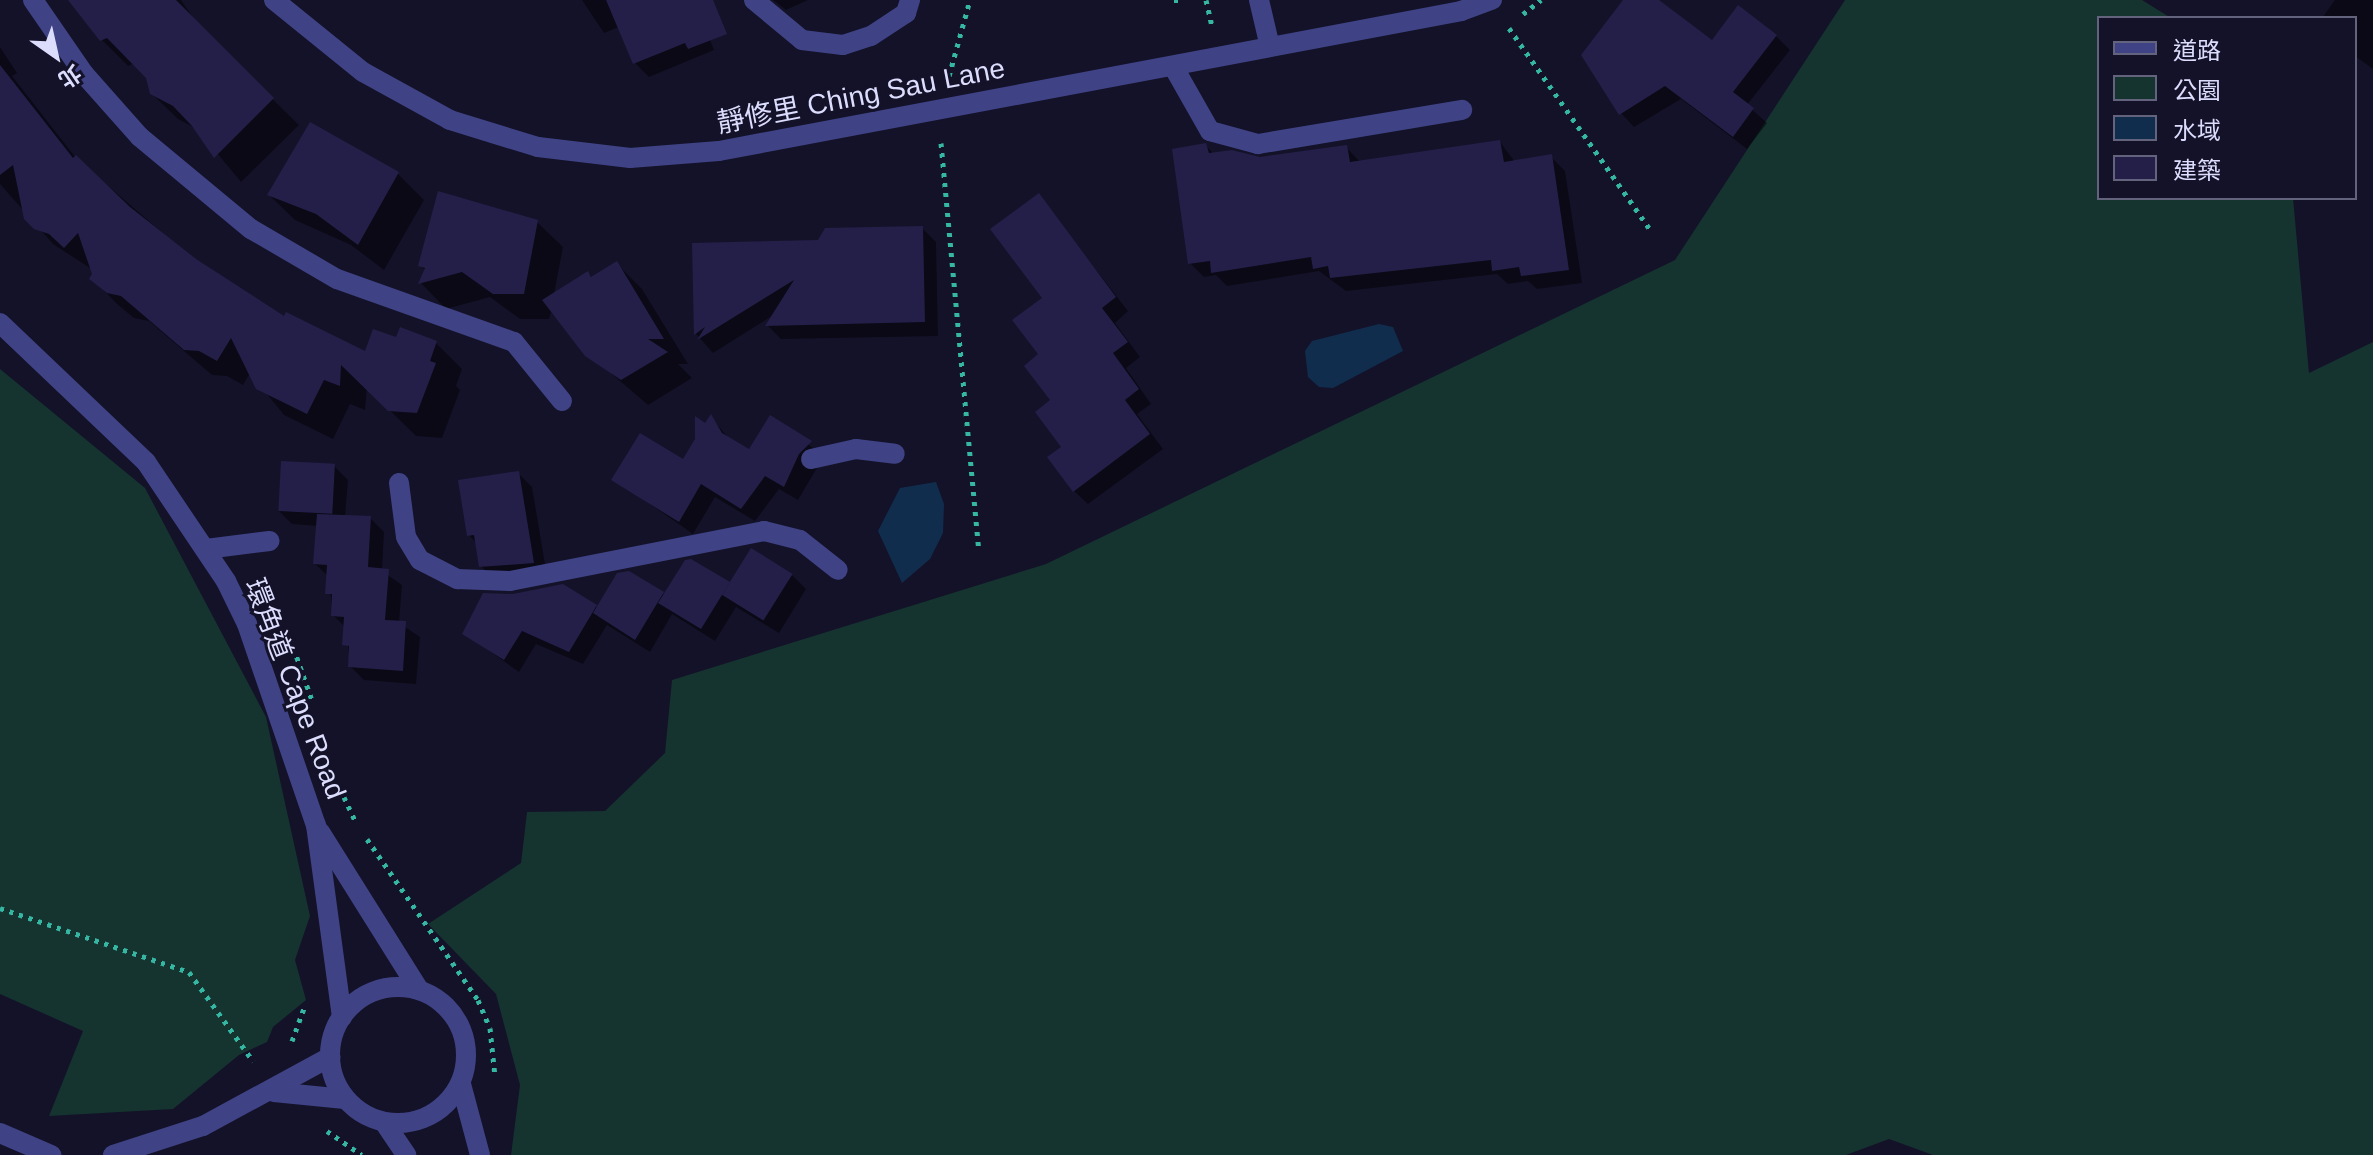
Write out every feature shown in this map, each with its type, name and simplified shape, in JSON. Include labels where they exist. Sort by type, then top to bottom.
[{"type":"street","points":[[33,0],[84,74],[140,137],[251,229],[337,279],[514,342],[562,401]]},
{"type":"street","name":"靜修里 Ching Sau Lane","points":[[274,0],[363,72],[450,120],[538,147],[602,156],[719,151],[1461,11],[1492,0]]},
{"type":"street","points":[[754,0],[802,40],[843,45],[871,36],[906,13],[910,0]]},
{"type":"street","points":[[1259,0],[1270,47]]},
{"type":"street","points":[[1173,66],[1210,131],[1258,144],[1462,110]]},
{"type":"street","name":"環角道 Cape Road","points":[[0,323],[146,462],[206,549],[247,624],[316,825],[342,1017],[330,1057]]},
{"type":"street","points":[[811,459],[856,449],[895,454]]},
{"type":"street","points":[[399,483],[406,537],[420,560],[457,579],[510,581],[764,531],[800,540],[838,570]]},
{"type":"street","points":[[206,549],[269,541]]},
{"type":"street","name":"環角道 Cape Road","points":[[316,825],[419,990],[440,1000],[456,1018],[467,1061],[461,1084],[480,1155]]},
{"type":"street","points":[[342,1017],[376,991],[419,990]]},
{"type":"street","points":[[113,1155],[203,1126],[274,1092],[330,1057],[345,1099],[362,1114],[384,1122],[429,1117],[461,1084]]},
{"type":"street","points":[[274,1092],[345,1099]]},
{"type":"street","points":[[384,1122],[406,1155]]},
{"type":"street","points":[[0,1133],[51,1155]]},
{"type":"path","points":[[946,87],[970,0]]},
{"type":"path","points":[[1174,0],[1184,0]]},
{"type":"path","points":[[1206,0],[1215,37]]},
{"type":"path","points":[[1506,24],[1652,232]]},
{"type":"path","points":[[940,138],[979,551]]},
{"type":"path","points":[[0,908],[189,972],[274,1092]]},
{"type":"path","points":[[298,1076],[286,1053],[302,1021],[306,997]]},
{"type":"path","points":[[309,1095],[329,1135],[362,1155]]},
{"type":"green space","points":[[1845,0],[2142,0],[2168,16],[2097,16],[2097,200],[2293,200],[2309,373],[2373,342],[2373,1155],[1933,1155],[1889,1139],[1846,1155],[511,1155],[520,1085],[496,994],[428,924],[521,863],[527,812],[605,811],[665,753],[672,680],[1046,564],[1675,260]]},
{"type":"green space","points":[[0,369],[145,488],[266,717],[310,916],[295,960],[306,1000],[273,1027],[267,1042],[239,1055],[173,1109],[49,1116],[83,1031],[0,994]]},
{"type":"water","points":[[1379,324],[1393,327],[1403,351],[1333,388],[1319,387],[1308,377],[1305,351],[1312,341]]},
{"type":"water","points":[[936,482],[944,504],[943,533],[930,559],[902,583],[878,531],[900,488]]},
{"type":"building","points":[[68,0],[176,0],[274,98],[214,158],[192,126],[173,106],[150,94],[146,78],[107,38],[100,41]]},
{"type":"building","points":[[606,0],[713,0],[727,34],[688,49],[685,43],[633,64]]},
{"type":"building","points":[[1623,0],[1659,0],[1712,40],[1738,5],[1777,35],[1733,92],[1754,108],[1733,137],[1665,86],[1619,115],[1581,55]]},
{"type":"building","points":[[0,65],[73,158],[76,155],[130,207],[196,259],[284,316],[286,312],[365,351],[373,329],[396,337],[400,327],[437,341],[430,361],[436,363],[417,413],[388,411],[341,365],[340,386],[324,380],[307,414],[256,389],[231,338],[217,361],[199,351],[184,350],[121,296],[107,293],[89,279],[92,274],[78,233],[64,248],[49,234],[34,229],[24,219],[13,165],[0,175]]},
{"type":"building","points":[[310,122],[399,172],[358,245],[316,214],[267,195]]},
{"type":"building","points":[[1500,140],[1504,162],[1552,154],[1569,270],[1521,276],[1519,267],[1492,271],[1491,260],[1330,278],[1328,266],[1313,269],[1311,257],[1211,273],[1210,261],[1188,264],[1172,149],[1206,143],[1209,153],[1232,150],[1260,157],[1347,145],[1350,162]]},
{"type":"building","points":[[438,191],[538,220],[524,294],[493,294],[462,272],[418,284],[425,268],[418,266]]},
{"type":"building","points":[[1039,193],[1116,297],[1102,308],[1128,342],[1113,353],[1139,389],[1125,400],[1150,434],[1073,492],[1047,457],[1061,447],[1035,412],[1050,400],[1024,366],[1038,354],[1012,320],[1042,298],[990,229]]},
{"type":"building","points":[[923,226],[925,322],[765,326],[794,280],[697,340],[705,327],[694,335],[692,243],[818,240],[825,228]]},
{"type":"building","points":[[617,261],[664,339],[648,339],[668,352],[621,380],[585,356],[542,300],[588,271],[591,277]]},
{"type":"building","points":[[711,414],[722,433],[749,449],[770,415],[812,441],[799,454],[784,487],[765,476],[741,509],[701,484],[679,522],[611,480],[640,433],[683,459],[695,439],[695,416],[705,423]]},
{"type":"building","points":[[281,461],[335,464],[332,514],[278,511]]},
{"type":"building","points":[[519,471],[534,563],[479,567],[474,535],[467,536],[458,480]]},
{"type":"building","points":[[317,514],[371,516],[368,567],[389,569],[385,620],[406,621],[403,671],[348,667],[349,646],[342,645],[344,617],[331,616],[332,594],[325,594],[327,565],[313,564]]},
{"type":"building","points":[[751,548],[793,574],[763,621],[722,595]]},
{"type":"building","points":[[691,559],[730,582],[701,629],[658,603],[685,560]]},
{"type":"building","points":[[629,571],[664,592],[635,640],[593,613],[617,573]]},
{"type":"building","points":[[563,584],[597,605],[569,652],[522,631],[504,660],[462,634],[483,593],[513,594]]}]
